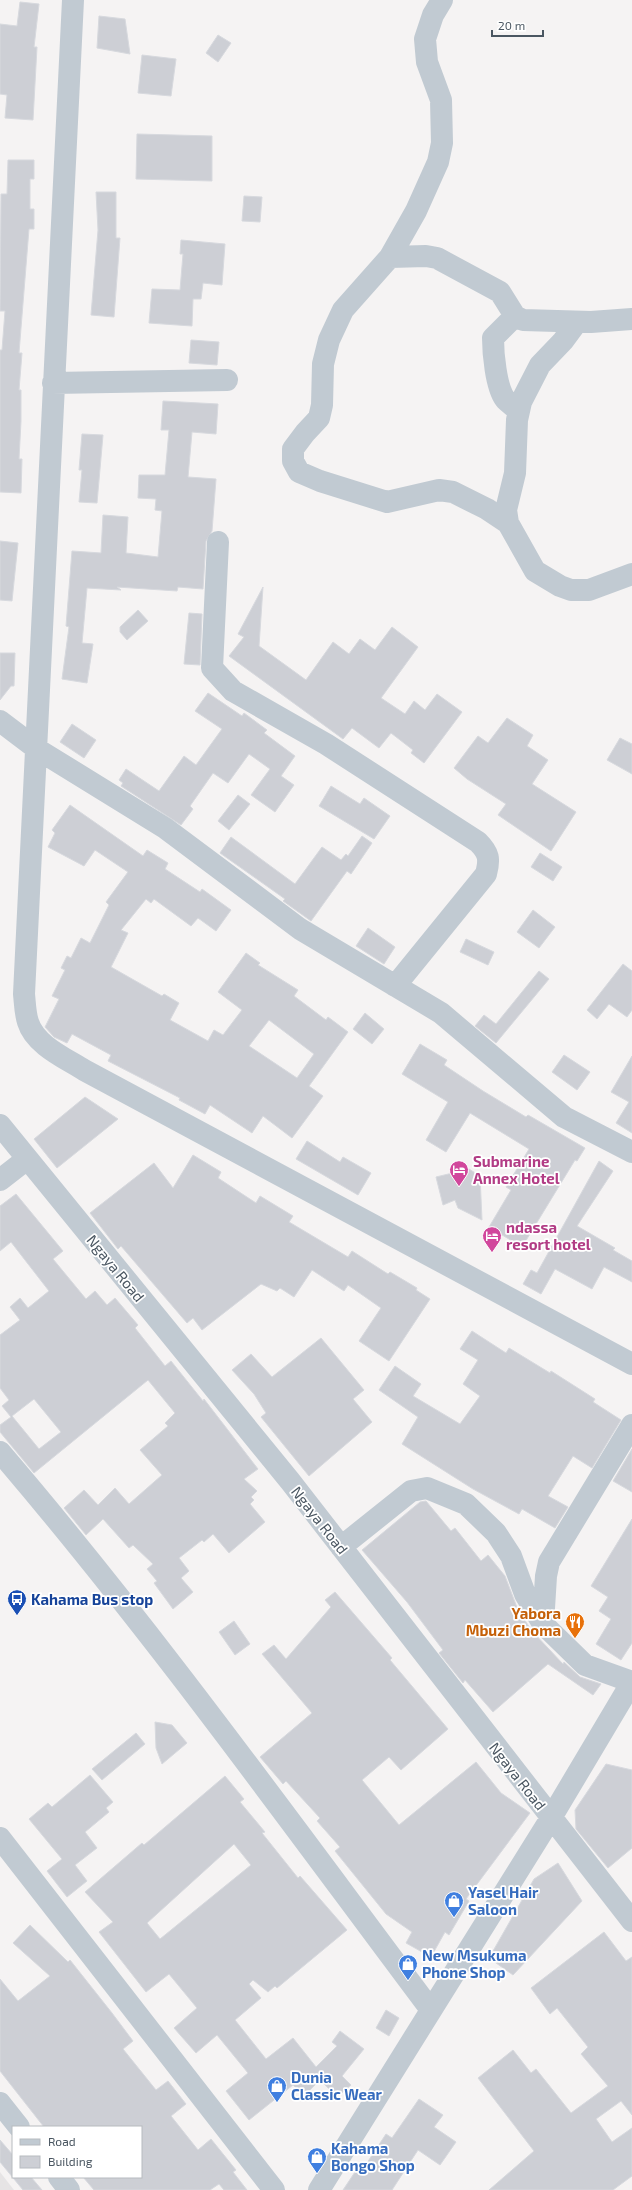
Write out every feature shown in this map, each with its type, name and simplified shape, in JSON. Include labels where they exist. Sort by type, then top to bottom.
[{"type":"street","points":[[73,0],[24,994],[28,1022],[33,1032],[47,1047],[84,1070],[632,1364]]},
{"type":"street","points":[[442,0],[434,15],[425,39],[427,62],[440,100],[442,143],[438,162],[416,211],[390,257],[343,310],[329,340],[323,364],[322,405],[319,418],[293,449],[293,461],[299,472],[320,481],[387,502],[439,490],[453,492],[487,509],[508,523]]},
{"type":"street","points":[[390,257],[426,256],[437,258],[500,292],[515,316],[523,320],[577,322],[632,319]]},
{"type":"street","points":[[515,316],[493,338],[493,350],[494,366],[504,398],[519,411]]},
{"type":"street","points":[[577,322],[563,341],[540,365],[530,382],[519,411],[515,473],[506,510],[508,523],[535,571],[560,586],[571,590],[589,590],[632,574]]},
{"type":"street","points":[[53,383],[226,380]]},
{"type":"street","points":[[218,542],[212,668],[221,680],[232,691],[326,744],[478,842],[488,851],[489,860],[486,874],[395,986]]},
{"type":"street","points":[[0,721],[37,748],[164,828],[300,929],[441,1013],[564,1117],[632,1152]]},
{"type":"street","name":"Ngaya Road","points":[[0,1125],[290,1481],[632,1921]]},
{"type":"street","points":[[0,1180],[28,1159]]},
{"type":"street","points":[[543,1624],[546,1576],[549,1562],[632,1425]]},
{"type":"street","points":[[0,1452],[48,1508],[176,1670],[432,2010]]},
{"type":"street","points":[[319,2190],[551,1818],[632,1682],[584,1664],[543,1624],[526,1594],[511,1556],[496,1533],[466,1504],[426,1488],[411,1491],[341,1547]]},
{"type":"street","points":[[0,1838],[274,2190]]},
{"type":"street","points":[[0,2103],[18,2126]]},
{"type":"street","points":[[60,2178],[69,2190]]},
{"type":"shaded area","points":[[0,2172],[14,2190],[0,2190]]},
{"type":"building","points":[[20,2],[39,4],[34,47],[37,47],[33,120],[5,118],[7,95],[0,94],[0,24],[17,26]]},
{"type":"building","points":[[99,16],[125,19],[130,54],[97,48]]},
{"type":"building","points":[[218,35],[231,43],[218,62],[206,53]]},
{"type":"building","points":[[142,55],[176,59],[171,96],[138,93]]},
{"type":"building","points":[[137,134],[212,136],[212,181],[136,179]]},
{"type":"building","points":[[8,160],[34,160],[34,179],[30,179],[30,209],[34,209],[34,229],[29,229],[19,353],[22,353],[19,390],[21,390],[19,459],[22,459],[21,493],[0,492],[0,350],[2,350],[5,311],[0,311],[1,194],[7,194]]},
{"type":"building","points":[[96,192],[116,192],[116,238],[120,238],[114,317],[91,315],[98,230]]},
{"type":"building","points":[[244,196],[262,197],[260,222],[242,221]]},
{"type":"building","points":[[181,240],[225,244],[222,285],[203,283],[201,299],[193,299],[192,326],[149,323],[152,289],[180,290],[183,254],[180,254]]},
{"type":"building","points":[[191,340],[219,342],[217,365],[189,363]]},
{"type":"building","points":[[163,401],[218,404],[216,434],[192,432],[188,477],[216,479],[212,531],[206,541],[203,589],[178,587],[177,591],[117,587],[121,590],[87,588],[82,643],[93,644],[87,683],[62,679],[69,627],[66,626],[72,551],[101,553],[103,515],[128,517],[126,553],[158,557],[162,511],[155,510],[156,499],[138,498],[139,475],[165,475],[169,430],[161,430]]},
{"type":"building","points":[[82,434],[103,435],[97,503],[79,502],[82,470],[79,470]]},
{"type":"building","points":[[0,541],[18,543],[12,601],[0,600]]},
{"type":"building","points":[[263,587],[259,646],[306,680],[333,642],[349,654],[360,639],[375,650],[392,627],[418,647],[381,698],[405,714],[414,701],[425,710],[437,694],[462,712],[424,763],[411,753],[413,750],[391,733],[379,748],[352,728],[343,739],[229,656],[244,637],[238,634]]},
{"type":"building","points":[[138,610],[148,621],[127,640],[120,632],[120,627]]},
{"type":"building","points":[[189,613],[202,614],[200,665],[184,664]]},
{"type":"building","points":[[0,653],[15,653],[14,686],[11,686],[0,700]]},
{"type":"building","points":[[208,693],[242,716],[244,713],[267,730],[264,733],[295,756],[281,776],[294,785],[275,812],[251,795],[270,769],[249,754],[228,783],[213,773],[190,806],[193,809],[181,825],[121,786],[123,783],[119,780],[126,769],[159,791],[184,756],[196,765],[222,729],[195,711]]},
{"type":"building","points":[[507,718],[533,735],[527,746],[548,760],[532,784],[576,812],[551,851],[498,815],[506,804],[467,779],[454,768],[478,736],[488,743]]},
{"type":"building","points":[[72,724],[96,740],[84,758],[60,742]]},
{"type":"building","points":[[620,738],[632,744],[632,774],[607,760]]},
{"type":"building","points":[[331,786],[360,804],[364,798],[390,816],[374,839],[319,806]]},
{"type":"building","points":[[238,795],[250,804],[229,830],[218,821]]},
{"type":"building","points":[[70,805],[143,856],[147,850],[168,863],[165,869],[200,892],[202,889],[231,910],[216,931],[198,918],[191,926],[154,899],[151,903],[146,899],[121,930],[128,933],[111,967],[162,996],[164,994],[179,1003],[170,1020],[208,1041],[214,1030],[223,1035],[242,1010],[218,992],[246,953],[260,963],[258,965],[298,990],[294,996],[326,1020],[328,1017],[348,1032],[309,1086],[323,1096],[292,1138],[263,1116],[252,1133],[210,1105],[205,1114],[179,1100],[180,1098],[108,1061],[111,1055],[72,1034],[67,1043],[54,1037],[45,1027],[59,999],[52,996],[65,970],[61,968],[67,956],[71,958],[81,938],[90,943],[109,905],[106,902],[128,872],[95,850],[84,866],[48,847],[55,833],[52,830]],"holes":[[[269,1020],[314,1054],[297,1078],[249,1046]]]},
{"type":"building","points":[[362,836],[372,843],[351,874],[347,871],[311,921],[283,901],[285,899],[220,853],[231,837],[295,884],[322,847],[341,860],[346,854],[348,856]]},
{"type":"building","points":[[540,853],[562,867],[553,881],[531,867]]},
{"type":"building","points":[[533,910],[555,927],[539,948],[517,932]]},
{"type":"building","points":[[368,928],[395,947],[384,964],[356,946]]},
{"type":"building","points":[[466,939],[494,952],[488,965],[460,952]]},
{"type":"building","points":[[623,964],[632,971],[632,1010],[627,1017],[609,1004],[597,1019],[587,1010]]},
{"type":"building","points":[[539,971],[549,979],[496,1043],[475,1026],[484,1015],[496,1024]]},
{"type":"building","points":[[365,1013],[384,1029],[372,1044],[353,1029]]},
{"type":"building","points":[[420,1044],[447,1060],[444,1065],[483,1091],[526,1117],[528,1115],[585,1148],[577,1161],[575,1160],[522,1247],[489,1227],[511,1190],[506,1187],[529,1149],[470,1113],[446,1152],[426,1140],[448,1102],[402,1074]]},
{"type":"building","points":[[564,1055],[590,1072],[577,1090],[552,1072]]},
{"type":"building","points":[[632,1056],[632,1133],[616,1123],[629,1102],[611,1092]]},
{"type":"building","points":[[85,1097],[118,1119],[57,1168],[34,1139]]},
{"type":"building","points":[[307,1141],[340,1162],[343,1157],[371,1173],[358,1195],[296,1159]]},
{"type":"building","points":[[193,1155],[221,1172],[218,1178],[256,1203],[260,1196],[293,1216],[289,1222],[348,1257],[352,1251],[388,1274],[390,1272],[417,1288],[416,1290],[430,1299],[389,1361],[359,1341],[381,1308],[348,1285],[344,1291],[312,1270],[294,1297],[280,1288],[277,1291],[261,1284],[202,1330],[193,1318],[187,1323],[121,1246],[118,1249],[90,1213],[154,1163],[173,1188]]},
{"type":"building","points":[[599,1161],[613,1171],[577,1226],[615,1248],[613,1250],[632,1261],[632,1282],[604,1267],[592,1289],[555,1269],[541,1294],[523,1284],[531,1270],[537,1273]]},
{"type":"building","name":"Submarine Annex Hotel","points":[[469,1169],[480,1176],[482,1220],[458,1208],[455,1200],[443,1205],[436,1177]]},
{"type":"building","points":[[16,1194],[63,1251],[53,1259],[86,1299],[95,1291],[107,1305],[115,1298],[138,1325],[135,1328],[165,1366],[171,1361],[203,1401],[204,1399],[258,1469],[244,1479],[257,1491],[251,1497],[254,1500],[250,1504],[265,1522],[229,1553],[213,1534],[204,1542],[202,1540],[179,1558],[189,1571],[181,1578],[193,1592],[173,1609],[154,1583],[157,1581],[147,1569],[153,1564],[133,1545],[129,1548],[103,1519],[86,1535],[64,1508],[84,1490],[98,1505],[115,1488],[129,1504],[162,1475],[140,1450],[168,1426],[165,1423],[175,1413],[148,1380],[34,1473],[0,1432],[0,1425],[11,1417],[2,1406],[9,1400],[0,1388],[0,1335],[20,1320],[10,1307],[20,1298],[28,1308],[49,1291],[11,1242],[0,1251],[0,1206]],"holes":[[[34,1399],[61,1432],[39,1449],[12,1416]]]},
{"type":"building","points":[[472,1331],[506,1353],[509,1348],[550,1373],[551,1371],[595,1399],[593,1402],[621,1420],[592,1468],[573,1456],[548,1496],[568,1507],[555,1528],[522,1509],[519,1514],[473,1489],[402,1444],[418,1417],[379,1390],[395,1366],[421,1384],[413,1396],[460,1424],[480,1396],[463,1384],[478,1360],[460,1349]]},
{"type":"building","points":[[321,1338],[364,1390],[353,1399],[372,1422],[309,1476],[261,1417],[266,1413],[254,1394],[232,1370],[251,1354],[272,1377]]},
{"type":"building","points":[[632,1449],[632,1492],[613,1481]]},
{"type":"building","points":[[426,1501],[451,1531],[455,1528],[481,1561],[488,1555],[505,1576],[518,1610],[532,1631],[563,1664],[564,1662],[580,1677],[601,1684],[593,1695],[548,1664],[493,1712],[465,1680],[463,1683],[439,1653],[443,1650],[407,1602],[362,1550],[420,1502]]},
{"type":"building","points":[[632,1519],[632,1643],[621,1660],[596,1644],[611,1619],[599,1611],[608,1597],[591,1586]]},
{"type":"building","points":[[335,1592],[392,1658],[390,1660],[448,1729],[401,1770],[389,1757],[362,1780],[399,1825],[476,1762],[501,1793],[530,1813],[466,1899],[469,1901],[449,1935],[445,1932],[431,1957],[406,1943],[412,1932],[386,1914],[335,1851],[340,1847],[317,1821],[320,1818],[286,1781],[283,1784],[260,1757],[312,1713],[262,1654],[274,1645],[286,1659],[331,1607],[325,1600]]},
{"type":"building","points":[[234,1621],[250,1644],[235,1655],[219,1632]]},
{"type":"building","points":[[155,1722],[172,1725],[187,1743],[162,1764],[156,1748]]},
{"type":"building","points":[[136,1733],[145,1744],[102,1780],[92,1769]]},
{"type":"building","points":[[606,1764],[632,1770],[632,1848],[608,1868],[576,1829],[575,1810]]},
{"type":"building","points":[[90,1775],[113,1802],[106,1808],[109,1812],[85,1832],[97,1848],[75,1865],[87,1881],[67,1897],[47,1871],[62,1859],[29,1819],[48,1803],[52,1807]]},
{"type":"building","points":[[225,1776],[244,1799],[240,1802],[265,1832],[262,1833],[298,1878],[300,1876],[347,1930],[277,1988],[275,1986],[268,1992],[253,1980],[249,1984],[261,1998],[235,2020],[266,2059],[293,2038],[316,2067],[337,2046],[332,2042],[340,2031],[364,2049],[342,2076],[351,2085],[337,2097],[320,2080],[304,2096],[293,2085],[249,2120],[226,2091],[248,2073],[217,2035],[196,2053],[174,2028],[197,2008],[169,1974],[146,1992],[99,1932],[113,1922],[85,1892],[142,1843],[144,1845]],"holes":[[[234,1844],[251,1865],[160,1939],[147,1923]]]},
{"type":"building","points":[[558,1863],[582,1901],[513,1975],[489,1958],[534,1879]]},
{"type":"building","points":[[30,1925],[68,1962],[70,1960],[133,2041],[123,2049],[156,2090],[168,2081],[186,2104],[171,2116],[198,2150],[211,2139],[236,2170],[233,2172],[247,2190],[224,2190],[219,2184],[210,2190],[94,2190],[84,2178],[142,2178],[142,2126],[43,2126],[0,2071],[0,1979],[18,2001],[50,1976],[13,1943]]},
{"type":"building","points":[[604,1932],[626,1961],[632,1957],[632,2115],[621,2101],[596,2119],[612,2142],[632,2128],[632,2176],[613,2190],[489,2190],[534,2151],[478,2078],[513,2050],[531,2073],[536,2069],[571,2113],[608,2086],[581,2054],[588,2047],[557,2008],[550,2014],[531,1988]]},
{"type":"building","points":[[386,2010],[399,2018],[389,2036],[376,2028]]},
{"type":"building","points":[[419,2099],[443,2115],[434,2127],[456,2142],[440,2165],[418,2150],[392,2190],[343,2190],[359,2166],[363,2169],[386,2134],[392,2138]]},
{"type":"building","points":[[0,2140],[12,2154],[12,2177],[0,2162]]},
{"type":"building","points":[[13,2178],[32,2178],[42,2190],[23,2190]]},
{"type":"place","name":"Submarine Annex Hotel","points":[[459,1187]]},
{"type":"place","name":"ndassa resort hotel","points":[[492,1253]]},
{"type":"place","name":"Kahama Bus stop","points":[[17,1616]]},
{"type":"place","name":"Yabora Mbuzi Choma","points":[[575,1639]]},
{"type":"place","name":"Yasel Hair Saloon","points":[[454,1918]]},
{"type":"place","name":"New Msukuma Phone Shop","points":[[408,1981]]},
{"type":"place","name":"Dunia Classic Wear","points":[[277,2103]]},
{"type":"place","name":"Kahama Bongo Shop","points":[[317,2174]]}]
